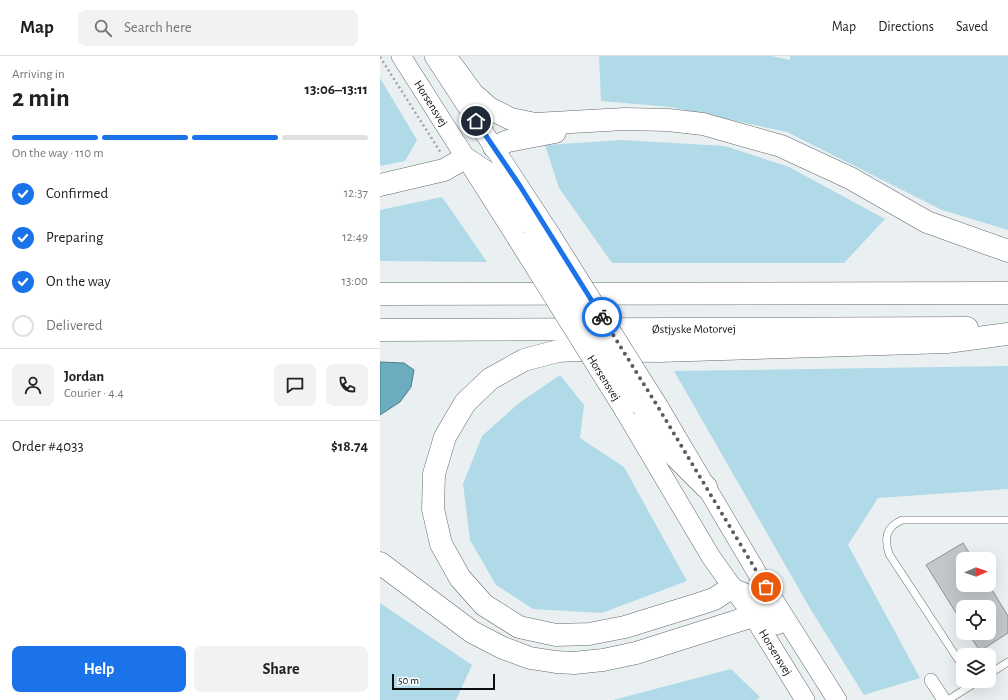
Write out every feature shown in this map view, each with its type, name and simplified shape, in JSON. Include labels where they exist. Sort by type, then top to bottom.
[{"type":"highway","points":[[445,56],[473,94],[489,108],[511,119],[535,124],[625,120],[668,120],[703,124],[781,146],[850,178],[927,222],[1008,251]]},
{"type":"highway","points":[[494,147],[514,140],[597,122]]},
{"type":"highway","points":[[380,185],[444,170],[465,158],[489,174],[503,188],[669,450],[706,487]]},
{"type":"highway","points":[[380,294],[1008,293]]},
{"type":"highway","name":"Østjyske Motorvej","points":[[380,330],[930,327],[1008,329]]},
{"type":"highway","points":[[731,588],[714,599],[625,627],[589,634],[556,635],[519,627],[484,605],[460,578],[441,544],[433,509],[434,474],[445,437],[465,404],[490,379],[524,360],[558,351],[659,351],[947,342],[1008,334]]},
{"type":"highway","points":[[380,563],[472,632],[503,648],[530,658],[556,662],[574,663],[603,660],[636,653],[755,608]]},
{"type":"main road","name":"Horsensvej","points":[[401,56],[465,158]]},
{"type":"main road","points":[[434,56],[494,147],[534,236]]},
{"type":"main road","points":[[465,158],[494,147]]},
{"type":"main road","name":"Horsensvej","points":[[642,409],[711,558],[731,588],[755,608],[805,700]]},
{"type":"main road","points":[[706,487],[760,578],[837,700]]},
{"type":"main road","points":[[760,578],[755,608],[771,616],[825,700]]},
{"type":"street","points":[[931,680],[944,700]]},
{"type":"lane","points":[[956,656],[889,554],[885,543],[887,534],[894,524],[902,520],[1008,520]]},
{"type":"lane","points":[[996,670],[1008,662]]},
{"type":"lane","points":[[948,700],[966,688]]},
{"type":"shaded area","points":[[599,56],[772,56],[790,60],[790,56],[1008,56],[1008,230],[942,210],[787,132],[670,107],[601,101]]},
{"type":"shaded area","points":[[380,78],[417,140],[405,161],[380,166]]},
{"type":"shaded area","points":[[622,140],[725,146],[789,167],[885,219],[844,263],[612,263],[559,188],[545,145]]},
{"type":"shaded area","points":[[442,197],[487,262],[380,261],[380,210]]},
{"type":"shaded area","points":[[380,362],[404,363],[414,370],[411,387],[400,402],[380,415]]},
{"type":"shaded area","points":[[1008,366],[1008,489],[878,498],[848,545],[920,678],[864,695],[811,610],[674,371]]},
{"type":"shaded area","points":[[560,375],[584,405],[580,438],[624,467],[687,581],[602,613],[533,609],[496,585],[470,540],[463,484],[482,436],[519,403]]},
{"type":"shaded area","points":[[380,603],[472,665],[456,700],[380,700]]},
{"type":"shaded area","points":[[731,669],[760,697],[756,700],[613,700]]},
{"type":"building","points":[[963,543],[969,552],[956,552],[956,592],[993,592],[1008,616],[1008,633],[985,648],[978,648],[973,640],[996,640],[996,600],[956,600],[956,613],[926,565]]},
{"type":"way so far","points":[[602,317],[766,587]]},
{"type":"route","points":[[476,121],[520,186],[602,317]]}]
